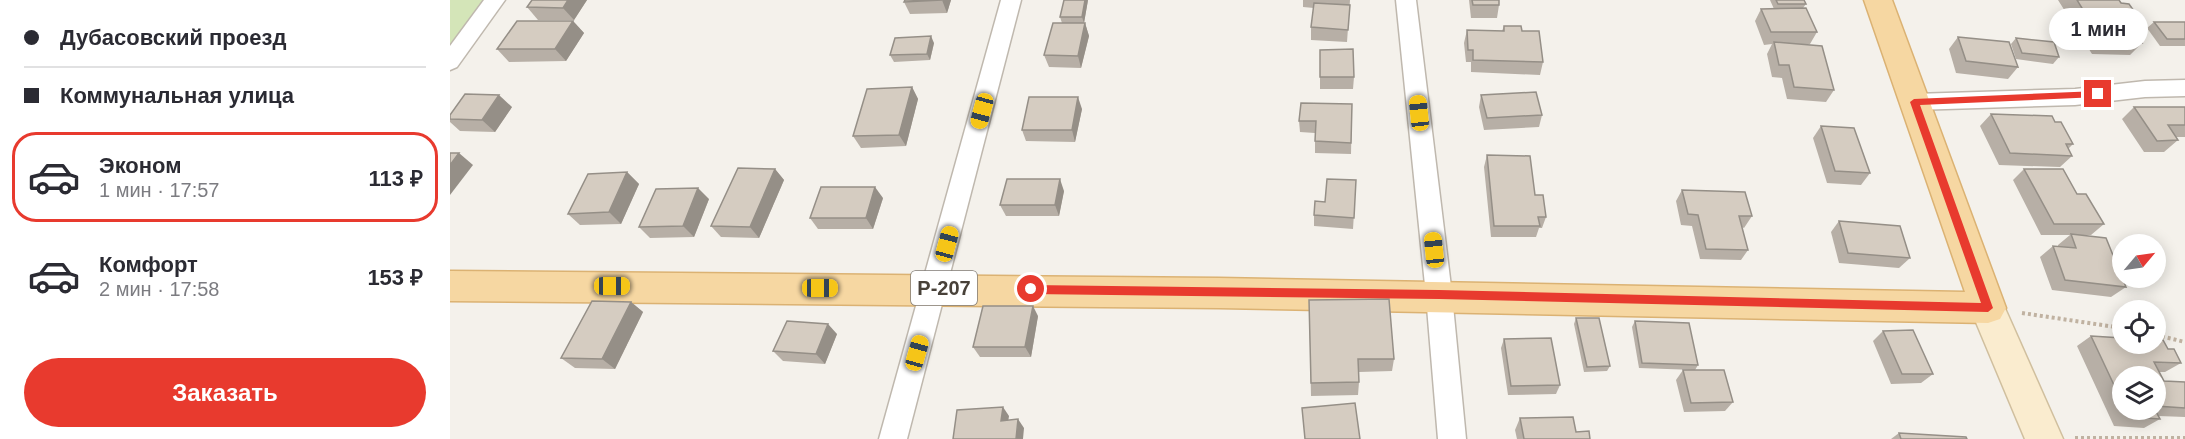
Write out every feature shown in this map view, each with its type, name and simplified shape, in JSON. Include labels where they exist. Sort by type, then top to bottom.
[{"type":"main road","points":[[1878,0],[1988,308]]},
{"type":"main road","name":"Р-207","points":[[450,286],[935,288],[1439,295],[1988,308]]},
{"type":"street","points":[[450,62],[495,0]]},
{"type":"street","points":[[893,439],[1011,0]]},
{"type":"street","points":[[1406,0],[1439,295],[1452,439]]},
{"type":"street","points":[[1914,102],[2074,97],[2145,89],[2185,88]]},
{"type":"street","points":[[1988,308],[2044,439]]},
{"type":"path","points":[[1988,308],[2112,327]]},
{"type":"path","points":[[2166,338],[2185,342]]},
{"type":"path","points":[[2044,439],[2185,438]]},
{"type":"green space","points":[[450,0],[483,0],[450,46]]},
{"type":"building","points":[[532,0],[568,0],[563,8],[527,7]]},
{"type":"building","points":[[905,0],[942,0],[904,2]]},
{"type":"building","points":[[1064,0],[1085,0],[1082,17],[1060,17]]},
{"type":"building","points":[[1472,0],[1499,0],[1499,5],[1473,5]]},
{"type":"building","points":[[1776,0],[1804,0],[1806,4],[1778,4]]},
{"type":"building","points":[[2077,0],[2119,0],[2121,3],[2129,4],[2146,28],[2132,28],[2142,43],[2103,42]]},
{"type":"building","points":[[1314,3],[1350,5],[1348,30],[1311,27]]},
{"type":"building","points":[[1806,8],[1817,32],[1771,32],[1761,9]]},
{"type":"building","points":[[517,21],[573,21],[555,49],[497,49]]},
{"type":"building","points":[[2154,22],[2185,22],[2185,39],[2167,39]]},
{"type":"building","points":[[1053,23],[1085,23],[1078,56],[1044,55]]},
{"type":"building","points":[[1504,26],[1521,26],[1522,31],[1539,31],[1543,62],[1473,60],[1473,50],[1468,50],[1467,30],[1504,31]]},
{"type":"building","points":[[931,36],[927,54],[890,55],[895,38]]},
{"type":"building","points":[[1958,37],[2009,42],[2018,67],[1966,61]]},
{"type":"building","points":[[2016,38],[2054,42],[2059,57],[2022,53]]},
{"type":"building","points":[[1774,42],[1822,46],[1834,90],[1794,87],[1789,65],[1779,65]]},
{"type":"building","points":[[1353,49],[1354,77],[1320,77],[1320,50]]},
{"type":"building","points":[[912,87],[899,135],[853,136],[867,89]]},
{"type":"building","points":[[1536,92],[1542,115],[1487,118],[1481,95]]},
{"type":"building","points":[[465,94],[499,95],[482,120],[450,119],[450,115]]},
{"type":"building","points":[[1029,97],[1078,97],[1072,130],[1022,130]]},
{"type":"building","points":[[1301,103],[1352,104],[1351,143],[1315,141],[1316,121],[1299,121]]},
{"type":"building","points":[[2134,107],[2185,107],[2185,125],[2168,125],[2178,140],[2157,141]]},
{"type":"building","points":[[1991,114],[2052,116],[2055,122],[2061,122],[2073,144],[2066,144],[2072,156],[2010,153]]},
{"type":"building","points":[[1821,126],[1854,128],[1870,173],[1835,171]]},
{"type":"building","points":[[450,153],[459,153],[450,165]]},
{"type":"building","points":[[1487,155],[1530,156],[1535,195],[1543,195],[1546,217],[1538,217],[1540,226],[1494,226]]},
{"type":"building","points":[[738,168],[775,169],[750,227],[711,226]]},
{"type":"building","points":[[2024,169],[2063,169],[2077,194],[2086,194],[2104,224],[2054,224]]},
{"type":"building","points":[[627,172],[609,212],[568,214],[588,174]]},
{"type":"building","points":[[1007,179],[1060,179],[1055,205],[1000,205]]},
{"type":"building","points":[[1327,179],[1356,180],[1354,218],[1314,215],[1315,201],[1325,202]]},
{"type":"building","points":[[821,187],[875,187],[866,218],[810,218]]},
{"type":"building","points":[[698,188],[683,226],[639,227],[656,189]]},
{"type":"building","points":[[1682,190],[1745,192],[1752,216],[1739,216],[1748,250],[1706,249],[1698,215],[1688,214]]},
{"type":"building","points":[[1839,221],[1900,226],[1910,258],[1848,253]]},
{"type":"building","points":[[2071,234],[2106,238],[2112,253],[2112,285],[2065,280],[2053,246],[2076,248]]},
{"type":"building","points":[[1389,299],[1394,359],[1358,359],[1359,382],[1311,383],[1309,300]]},
{"type":"building","points":[[592,301],[631,302],[602,359],[561,358]]},
{"type":"building","points":[[983,306],[1033,306],[1025,347],[973,347]]},
{"type":"building","points":[[1576,318],[1599,318],[1610,366],[1587,367]]},
{"type":"building","points":[[787,321],[828,324],[816,354],[773,351]]},
{"type":"building","points":[[1635,321],[1689,323],[1698,365],[1642,363]]},
{"type":"building","points":[[1913,330],[1933,374],[1902,374],[1883,331]]},
{"type":"building","points":[[2091,336],[2112,337],[2112,354],[2166,354],[2166,345],[2168,349],[2174,349],[2181,363],[2154,362],[2156,366],[2112,366],[2112,381]]},
{"type":"building","points":[[1551,338],[1560,385],[1511,386],[1504,339]]},
{"type":"building","points":[[1683,370],[1724,370],[1733,402],[1691,403]]},
{"type":"building","points":[[2166,381],[2185,382],[2185,408],[2166,407]]},
{"type":"building","points":[[1355,403],[1360,439],[1305,439],[1302,408]]},
{"type":"building","points":[[1003,407],[1001,421],[1018,419],[1016,439],[953,439],[957,410]]},
{"type":"building","points":[[1573,417],[1576,432],[1589,431],[1590,439],[1524,439],[1520,418]]},
{"type":"building","points":[[1899,433],[1966,437],[1967,439],[1901,439]]},
{"type":"route","points":[[1031,289],[1439,295],[1988,308],[1914,102],[2074,97],[2098,94]]}]
